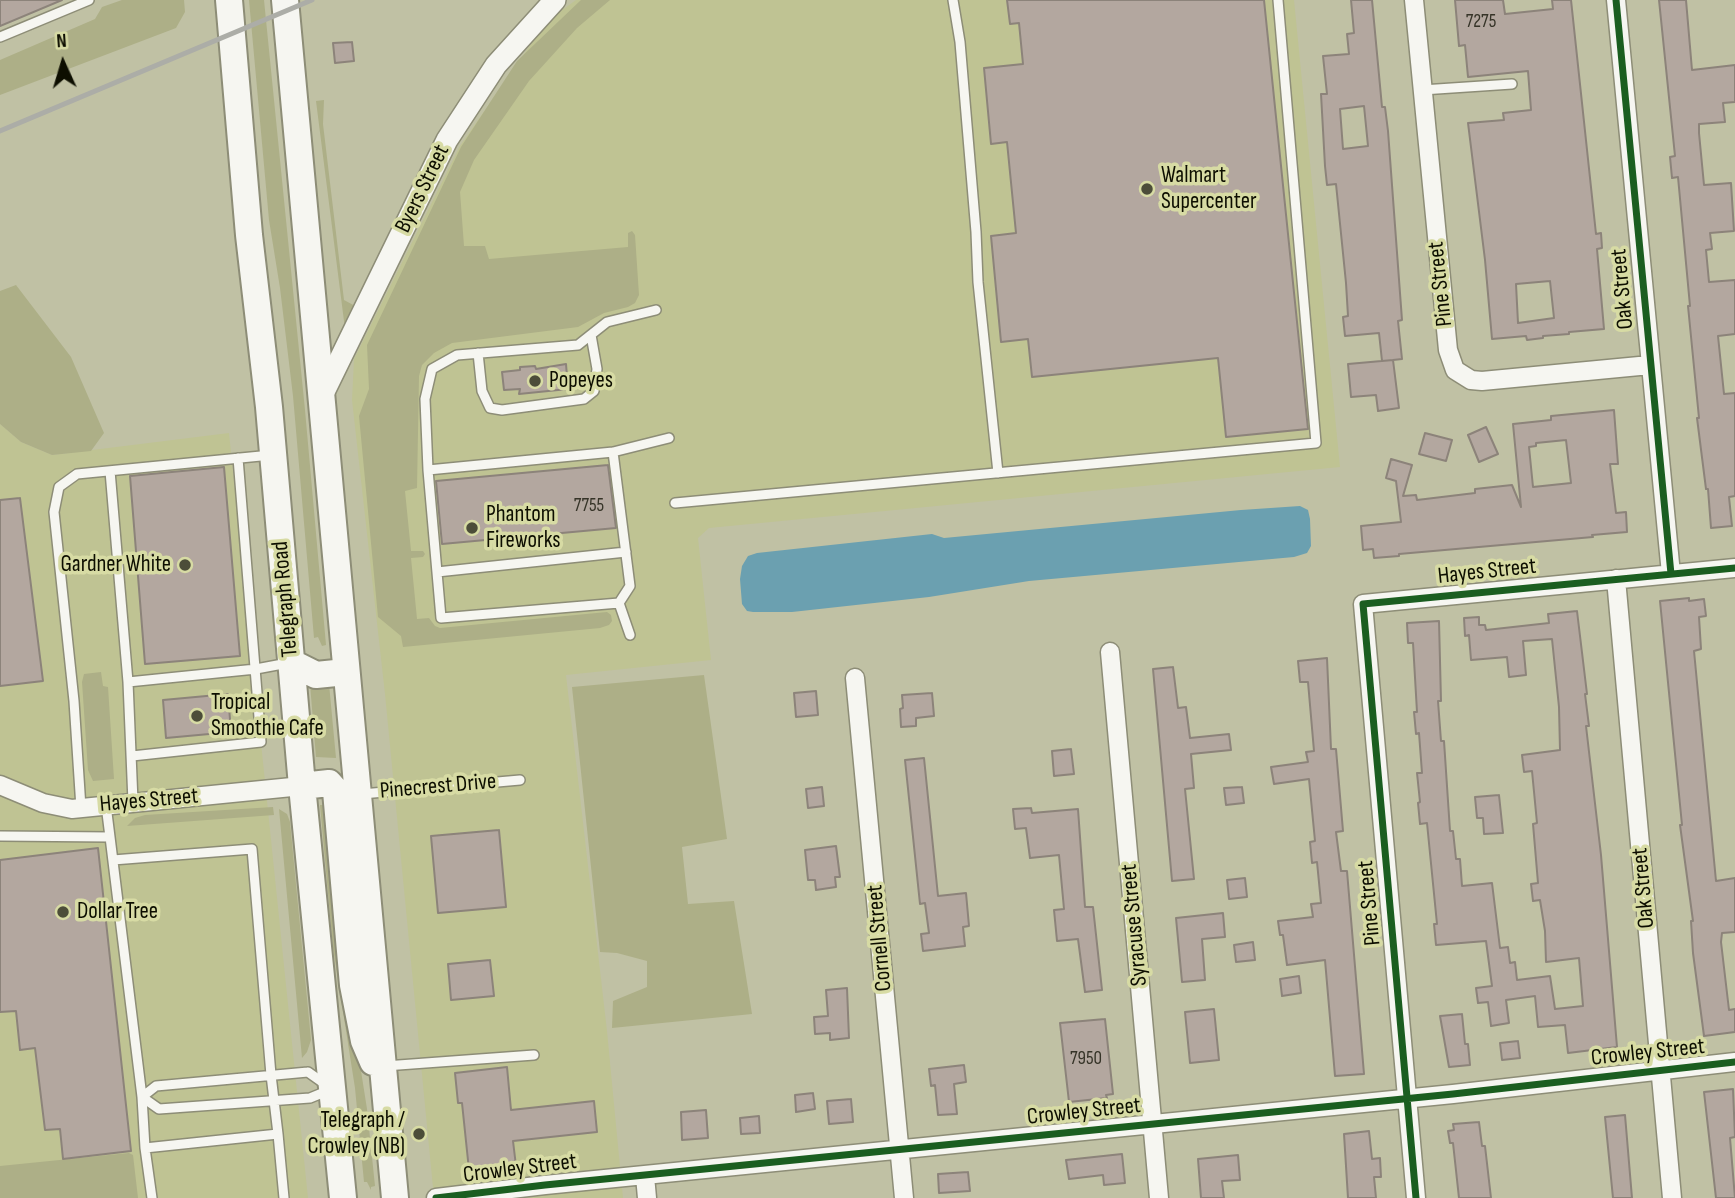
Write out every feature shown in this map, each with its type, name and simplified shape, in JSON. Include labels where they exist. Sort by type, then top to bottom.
[{"type":"main road","name":"Telegraph Road","points":[[229,0],[249,235],[273,455],[302,786],[343,1198]]},
{"type":"main road","points":[[285,0],[396,1198]]},
{"type":"main road","points":[[292,663],[316,675],[346,672]]},
{"type":"main road","points":[[302,786],[329,783],[336,791],[353,985],[364,1041],[385,1079]]},
{"type":"main road","points":[[324,1006],[341,1042],[350,1087],[360,1198]]},
{"type":"street","name":"Byers Street","points":[[321,398],[447,140],[496,65],[555,0]]},
{"type":"street","name":"Pine Street","points":[[1414,0],[1448,350],[1455,370],[1471,380],[1482,381],[1650,365]]},
{"type":"street","name":"Oak Street","points":[[1616,0],[1671,574]]},
{"type":"street","points":[[1671,574],[1735,568]]},
{"type":"street","name":"Hayes Street","points":[[1363,604],[1671,574]]},
{"type":"street","name":"Oak Street","points":[[1616,579],[1672,1198]]},
{"type":"street","name":"Pine Street","points":[[1363,604],[1416,1198]]},
{"type":"street","name":"Syracuse Street","points":[[1110,652],[1159,1198]]},
{"type":"street","name":"Cornell Street","points":[[855,678],[904,1198]]},
{"type":"street","name":"Hayes Street","points":[[0,785],[43,803],[72,808],[302,786]]},
{"type":"street","name":"Crowley Street","points":[[436,1198],[1735,1062]]},
{"type":"street","points":[[645,1176],[647,1198]]},
{"type":"lane","points":[[0,37],[89,0]]},
{"type":"lane","points":[[953,0],[960,42],[978,282],[998,473]]},
{"type":"lane","points":[[675,503],[1316,443],[1278,0]]},
{"type":"lane","points":[[1422,90],[1512,84]]},
{"type":"lane","points":[[619,603],[441,618],[428,470],[425,399],[432,369],[457,355],[578,345],[607,322],[656,310]]},
{"type":"lane","points":[[478,354],[482,391],[490,408],[502,410],[584,399],[594,391],[597,369],[591,335]]},
{"type":"lane","points":[[428,470],[613,452],[669,438]]},
{"type":"lane","points":[[613,452],[630,586],[619,603]]},
{"type":"lane","points":[[81,808],[74,701],[54,512],[59,487],[77,474],[273,455]]},
{"type":"lane","points":[[132,756],[261,742],[238,458]]},
{"type":"lane","points":[[110,471],[128,682],[133,802]]},
{"type":"lane","points":[[437,572],[626,552]]},
{"type":"lane","points":[[619,603],[630,635]]},
{"type":"lane","points":[[128,682],[292,663]]},
{"type":"lane","name":"Pinecrest Drive","points":[[357,794],[520,780]]},
{"type":"lane","points":[[106,805],[152,1198]]},
{"type":"lane","points":[[0,836],[110,837]]},
{"type":"lane","points":[[113,860],[251,849],[284,1198]]},
{"type":"lane","points":[[385,1079],[534,1055]]},
{"type":"lane","points":[[142,1097],[156,1086],[308,1072],[332,1088]]},
{"type":"lane","points":[[142,1097],[159,1110],[310,1097],[332,1088]]},
{"type":"lane","points":[[145,1148],[278,1134]]},
{"type":"shaded area","points":[[122,0],[184,0],[185,12],[176,28],[0,95],[0,60],[95,19],[102,7]]},
{"type":"shaded area","points":[[249,0],[264,0],[305,410],[326,645],[322,646],[318,637],[314,638],[293,396],[269,220]]},
{"type":"shaded area","points":[[576,0],[1294,0],[1340,467],[709,528],[698,538],[711,660],[566,675],[607,1031],[623,1198],[434,1198],[385,694],[352,400],[354,359],[460,146],[547,21]]},
{"type":"shaded area","points":[[581,0],[610,0],[577,28],[529,81],[474,160],[460,192],[464,246],[485,246],[489,259],[628,247],[628,233],[632,231],[635,235],[639,295],[635,303],[628,307],[604,313],[578,327],[452,343],[434,353],[422,365],[419,376],[417,488],[405,491],[411,551],[423,551],[425,554],[423,557],[411,558],[417,619],[429,618],[440,628],[607,612],[612,621],[600,628],[403,647],[401,636],[378,617],[359,416],[369,389],[367,345],[461,147],[517,61]]},
{"type":"shaded area","points":[[324,100],[323,124],[344,300],[357,307],[345,329],[316,101]]},
{"type":"shaded area","points":[[16,285],[71,357],[104,433],[91,451],[52,455],[21,442],[0,424],[0,291]]},
{"type":"shaded area","points":[[0,424],[21,442],[52,455],[229,433],[308,1198],[0,1198]]},
{"type":"shaded area","points":[[101,672],[103,686],[108,687],[114,779],[93,781],[88,770],[82,682],[84,674]]},
{"type":"shaded area","points":[[704,675],[727,839],[682,847],[688,904],[734,901],[752,1014],[612,1028],[613,1001],[647,987],[647,961],[617,953],[600,952],[572,687]]},
{"type":"shaded area","points":[[310,684],[329,684],[336,758],[316,757]]},
{"type":"shaded area","points":[[320,805],[324,805],[367,1109],[375,1186],[371,1187],[371,1190],[367,1182],[364,1182],[355,1088],[333,948]]},
{"type":"shaded area","points":[[273,807],[274,815],[127,826],[135,818],[145,815]]},
{"type":"shaded area","points":[[279,809],[287,814],[290,822],[311,1040],[302,1058]]},
{"type":"shaded area","points":[[129,1153],[133,1155],[138,1198],[0,1198],[0,1166]]},
{"type":"water","points":[[1300,506],[1308,510],[1311,546],[1307,553],[1294,557],[1029,581],[929,597],[792,612],[753,612],[747,611],[742,604],[742,566],[748,556],[757,553],[932,534],[944,538]]},
{"type":"building","points":[[0,0],[62,0],[0,26]]},
{"type":"building","name":"Walmart Supercenter","points":[[1007,0],[1264,0],[1308,429],[1226,437],[1218,358],[1032,377],[1028,339],[1001,342],[991,236],[1016,233],[1007,142],[991,144],[984,68],[1023,64],[1019,23],[1010,24]]},
{"type":"building","points":[[1351,0],[1372,0],[1382,107],[1385,107],[1388,131],[1402,320],[1398,321],[1402,359],[1393,360],[1399,408],[1378,411],[1376,395],[1351,397],[1348,364],[1382,361],[1379,333],[1345,336],[1343,317],[1348,316],[1336,184],[1327,185],[1325,166],[1321,94],[1327,94],[1323,56],[1349,54],[1347,34],[1354,33]],"holes":[[[1364,106],[1368,146],[1343,149],[1340,109]]]},
{"type":"building","points":[[1455,0],[1503,0],[1505,14],[1553,9],[1552,0],[1571,0],[1596,234],[1601,233],[1602,248],[1597,249],[1604,329],[1527,340],[1526,336],[1492,339],[1468,123],[1504,120],[1503,113],[1531,110],[1528,71],[1468,77],[1465,45],[1459,46]],"holes":[[[1550,281],[1554,318],[1518,323],[1516,284]]]},
{"type":"building","points":[[1659,0],[1686,0],[1692,70],[1735,65],[1735,102],[1723,103],[1725,122],[1699,124],[1704,185],[1731,183],[1734,231],[1710,233],[1712,249],[1706,250],[1709,282],[1735,280],[1735,334],[1718,336],[1724,394],[1735,393],[1735,496],[1729,497],[1732,526],[1711,528],[1697,418],[1678,177],[1672,178],[1670,157],[1675,156]]},
{"type":"building","points":[[352,42],[354,61],[335,63],[333,43]]},
{"type":"building","name":"Popeyes","points":[[566,364],[568,389],[519,394],[520,389],[504,390],[502,372],[520,370],[520,367],[535,366],[536,369]]},
{"type":"building","points":[[1614,410],[1618,464],[1610,464],[1616,513],[1626,512],[1627,532],[1374,558],[1373,549],[1363,550],[1361,526],[1401,522],[1396,481],[1386,478],[1391,459],[1412,465],[1403,496],[1416,495],[1417,500],[1475,493],[1475,489],[1512,485],[1521,507],[1513,424],[1551,420],[1551,416]],"holes":[[[1566,440],[1571,483],[1533,487],[1529,447],[1536,446],[1536,443]]]},
{"type":"building","points":[[1486,427],[1498,454],[1479,462],[1468,435]]},
{"type":"building","points":[[1425,433],[1452,440],[1446,461],[1419,454]]},
{"type":"building","points":[[608,465],[616,528],[442,544],[436,481]]},
{"type":"building","name":"Gardner White","points":[[224,467],[240,656],[145,664],[130,476]]},
{"type":"building","points":[[20,498],[43,681],[0,686],[0,500]]},
{"type":"building","points":[[1689,598],[1689,601],[1704,599],[1706,616],[1699,617],[1701,649],[1694,651],[1716,881],[1735,878],[1735,932],[1722,933],[1721,942],[1729,1010],[1735,1009],[1735,1032],[1704,1036],[1680,825],[1660,601]]},
{"type":"building","points":[[1577,611],[1587,694],[1589,726],[1586,726],[1601,855],[1617,1047],[1568,1053],[1565,1025],[1538,1027],[1535,996],[1506,1000],[1509,1023],[1491,1026],[1488,1002],[1478,1003],[1476,988],[1492,986],[1486,941],[1436,945],[1434,924],[1437,924],[1427,823],[1420,824],[1418,803],[1417,773],[1422,773],[1419,733],[1416,734],[1414,712],[1417,712],[1413,643],[1408,643],[1407,623],[1439,621],[1441,701],[1438,701],[1441,741],[1444,741],[1450,831],[1453,831],[1456,859],[1460,859],[1462,886],[1492,883],[1500,948],[1508,947],[1510,963],[1515,962],[1517,980],[1550,976],[1555,1009],[1583,1006],[1579,958],[1546,962],[1540,900],[1533,901],[1531,884],[1538,883],[1533,824],[1537,823],[1532,771],[1524,772],[1522,755],[1560,750],[1552,639],[1523,641],[1526,675],[1509,677],[1507,657],[1471,660],[1469,635],[1465,636],[1464,618],[1479,617],[1479,625],[1485,625],[1486,630],[1549,623],[1548,614]]},
{"type":"building","points":[[1327,658],[1331,749],[1336,749],[1343,831],[1336,832],[1341,871],[1347,871],[1364,1074],[1335,1076],[1325,960],[1287,965],[1278,921],[1313,917],[1311,904],[1321,903],[1317,862],[1312,863],[1310,842],[1315,841],[1309,779],[1274,784],[1271,767],[1308,762],[1306,752],[1314,751],[1308,682],[1300,682],[1298,661]]},
{"type":"building","points":[[1173,667],[1178,708],[1186,707],[1190,738],[1229,734],[1231,750],[1191,754],[1194,788],[1185,789],[1194,879],[1172,881],[1153,669]]},
{"type":"building","points":[[816,691],[818,715],[796,717],[794,693]]},
{"type":"building","points":[[932,693],[934,716],[916,718],[916,726],[901,727],[902,695]]},
{"type":"building","name":"Tropical Smoothie Cafe","points":[[228,694],[231,732],[166,738],[163,700]]},
{"type":"building","points":[[1071,749],[1074,774],[1054,776],[1052,751]]},
{"type":"building","points":[[924,758],[938,896],[966,893],[969,926],[963,927],[965,946],[923,951],[921,934],[929,933],[925,903],[920,904],[905,760]]},
{"type":"building","points":[[822,787],[824,806],[808,808],[806,789]]},
{"type":"building","points":[[1242,787],[1244,803],[1226,805],[1224,788]]},
{"type":"building","points":[[1499,795],[1503,833],[1484,834],[1483,818],[1477,818],[1475,797]]},
{"type":"building","points":[[1031,808],[1032,813],[1078,809],[1085,907],[1093,907],[1102,990],[1085,992],[1078,939],[1057,941],[1054,910],[1064,909],[1059,855],[1030,858],[1026,828],[1015,829],[1013,809]]},
{"type":"building","points":[[499,830],[506,907],[438,913],[431,836]]},
{"type":"building","points":[[836,846],[840,877],[835,877],[836,887],[816,890],[815,880],[808,880],[805,850]]},
{"type":"building","points":[[98,848],[131,1151],[63,1159],[60,1129],[45,1130],[35,1048],[20,1050],[16,1011],[0,1012],[0,860]]},
{"type":"building","points":[[1245,878],[1247,897],[1229,899],[1227,880]]},
{"type":"building","points":[[1223,913],[1225,937],[1202,939],[1205,980],[1182,982],[1176,918]]},
{"type":"building","points":[[1253,942],[1255,960],[1236,962],[1234,945]]},
{"type":"building","points":[[490,960],[494,996],[451,1000],[448,964]]},
{"type":"building","points":[[1299,976],[1301,993],[1282,996],[1280,979]]},
{"type":"building","points":[[847,988],[849,1038],[830,1040],[830,1033],[815,1034],[814,1017],[828,1016],[826,990]]},
{"type":"building","points":[[1214,1009],[1219,1060],[1190,1063],[1185,1012]]},
{"type":"building","points":[[1462,1014],[1470,1065],[1449,1067],[1440,1016]]},
{"type":"building","points":[[1105,1019],[1113,1094],[1106,1095],[1107,1098],[1069,1102],[1060,1023]]},
{"type":"building","points":[[1518,1041],[1520,1058],[1502,1060],[1500,1043]]},
{"type":"building","points":[[964,1065],[966,1082],[954,1084],[957,1114],[938,1115],[935,1085],[931,1086],[929,1069]]},
{"type":"building","points":[[507,1067],[511,1110],[594,1101],[597,1132],[513,1141],[516,1166],[469,1170],[462,1103],[458,1103],[455,1073]]},
{"type":"building","points":[[1733,1089],[1735,1137],[1730,1138],[1735,1198],[1716,1198],[1704,1092]]},
{"type":"building","points":[[813,1093],[815,1109],[796,1112],[795,1095]]},
{"type":"building","points":[[851,1099],[853,1122],[829,1124],[827,1101]]},
{"type":"building","points":[[706,1110],[708,1138],[682,1140],[681,1112]]},
{"type":"building","points":[[1625,1115],[1632,1198],[1613,1198],[1605,1117]]},
{"type":"building","points":[[759,1116],[760,1133],[741,1134],[740,1118]]},
{"type":"building","points":[[1479,1122],[1482,1146],[1485,1146],[1491,1198],[1459,1198],[1453,1143],[1450,1143],[1448,1131],[1454,1130],[1453,1124]]},
{"type":"building","points":[[1369,1131],[1372,1159],[1380,1158],[1381,1177],[1374,1177],[1376,1198],[1348,1198],[1344,1134]]},
{"type":"building","points":[[1122,1154],[1125,1183],[1104,1185],[1103,1175],[1069,1179],[1066,1160]]},
{"type":"building","points":[[1238,1155],[1240,1180],[1222,1181],[1224,1198],[1201,1198],[1198,1159]]},
{"type":"building","points":[[968,1172],[970,1191],[939,1193],[938,1174]]},
{"type":"railway","points":[[0,131],[312,0]]},
{"type":"cycle path","points":[[1616,0],[1671,574]]},
{"type":"cycle path","points":[[1416,1198],[1363,604],[1735,568]]},
{"type":"cycle path","points":[[436,1198],[1453,1094],[1735,1062]]},
{"type":"place","name":"Walmart Supercenter","points":[[1147,189]]},
{"type":"place","name":"Popeyes","points":[[535,381]]},
{"type":"place","name":"Phantom Fireworks","points":[[472,528]]},
{"type":"place","name":"Gardner White","points":[[185,565]]},
{"type":"place","name":"Tropical Smoothie Cafe","points":[[197,716]]},
{"type":"place","name":"Dollar Tree","points":[[63,912]]},
{"type":"place","name":"Telegraph / Crowley (NB)","points":[[419,1134]]}]
